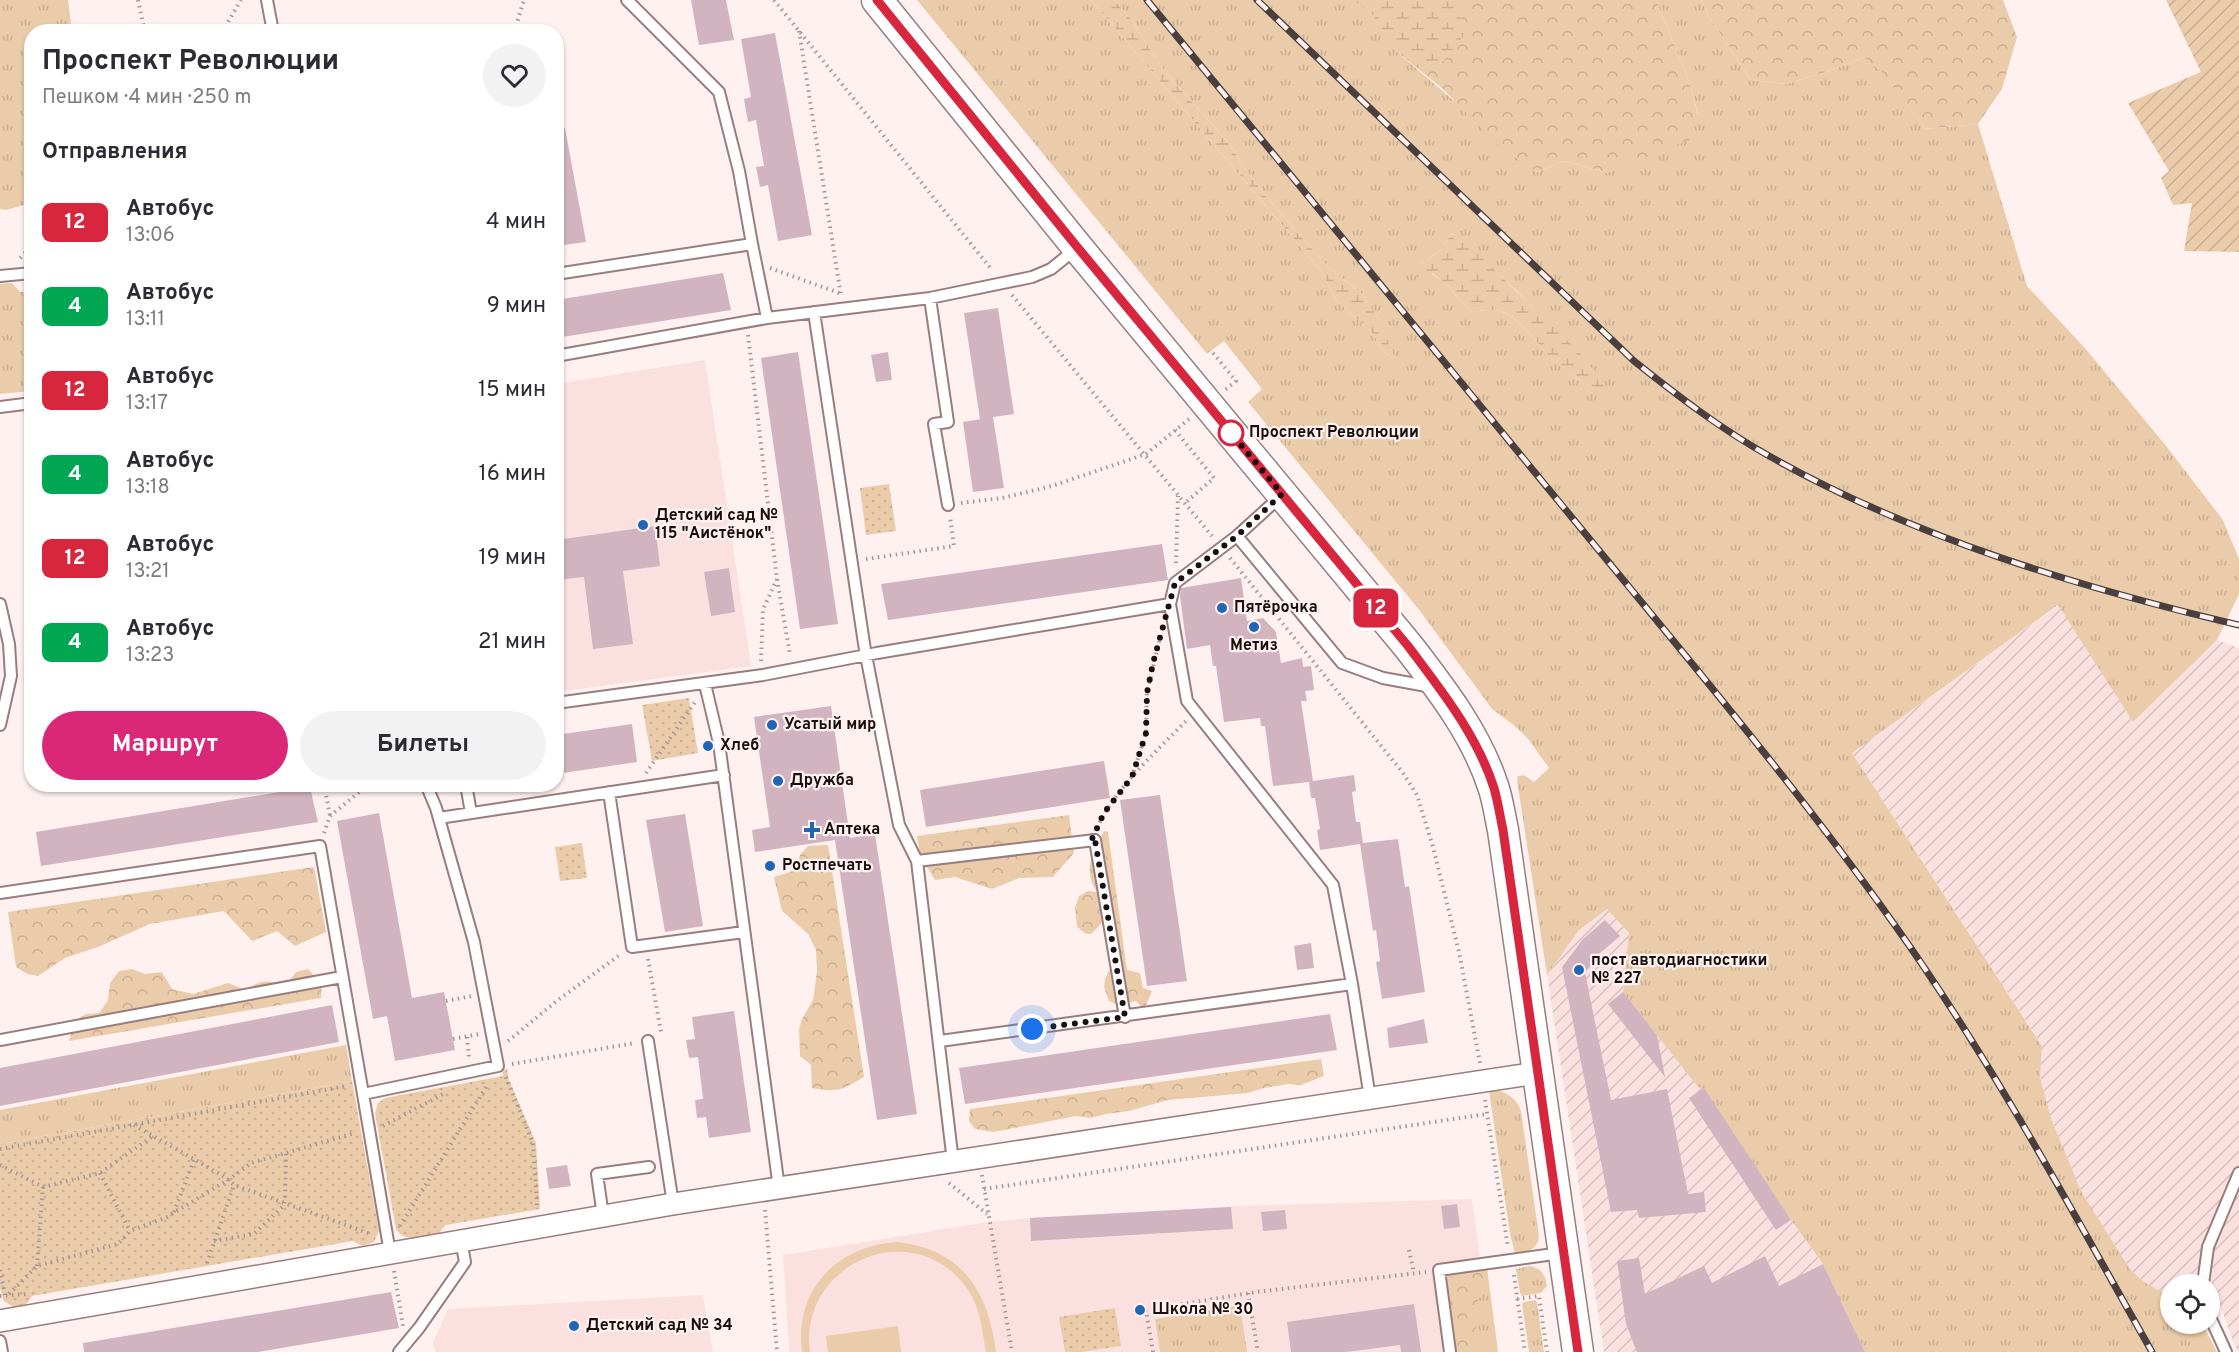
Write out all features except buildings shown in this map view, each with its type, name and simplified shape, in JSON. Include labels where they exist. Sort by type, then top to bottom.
[{"type":"main road","points":[[877,0],[1078,248],[1408,646],[1440,688],[1477,747],[1494,789],[1503,830],[1578,1352]]},
{"type":"street","points":[[0,1321],[392,1260],[461,1240],[673,1204],[779,1188],[949,1170],[1370,1098],[1537,1073]]},
{"type":"lane","points":[[267,0],[272,24]]},
{"type":"lane","points":[[627,0],[719,92],[739,171],[767,318]]},
{"type":"lane","points":[[564,273],[752,244]]},
{"type":"lane","points":[[564,355],[767,318],[930,298],[1042,274],[1078,248]]},
{"type":"lane","points":[[0,276],[24,274]]},
{"type":"lane","points":[[930,298],[948,422],[934,424],[948,505]]},
{"type":"lane","points":[[814,312],[866,655],[899,825],[917,861],[940,1041],[949,1170]]},
{"type":"lane","points":[[0,406],[24,404]]},
{"type":"lane","points":[[1282,494],[1237,536],[1175,583],[1170,604],[1187,701],[1333,885],[1370,1098]]},
{"type":"lane","points":[[1237,536],[1342,663],[1383,678],[1440,688]]},
{"type":"lane","points":[[0,604],[9,644],[11,676],[0,725]]},
{"type":"lane","points":[[564,702],[705,685],[866,655],[1170,604]]},
{"type":"lane","points":[[705,685],[724,775],[779,1188]]},
{"type":"lane","points":[[439,818],[724,775]]},
{"type":"lane","points":[[362,1088],[501,1066],[474,942],[439,818],[429,792]]},
{"type":"lane","points":[[467,792],[471,813]]},
{"type":"lane","points":[[609,792],[632,947],[744,932]]},
{"type":"lane","points":[[917,861],[1095,840],[1125,1017]]},
{"type":"lane","points":[[0,893],[320,846],[392,1260]]},
{"type":"lane","points":[[0,1040],[342,977]]},
{"type":"lane","points":[[940,1041],[1352,984]]},
{"type":"lane","points":[[648,1041],[673,1204]]},
{"type":"lane","points":[[603,1216],[597,1174],[649,1167]]},
{"type":"lane","points":[[2204,1274],[2208,1247],[2239,1173]]},
{"type":"lane","points":[[403,1348],[465,1262],[461,1240]]},
{"type":"lane","points":[[1450,1352],[1439,1270],[1564,1253]]},
{"type":"lane","points":[[2218,1334],[2226,1352]]},
{"type":"lane","points":[[0,1341],[2,1352]]},
{"type":"path","points":[[138,0],[143,24]]},
{"type":"path","points":[[227,24],[241,0]]},
{"type":"path","points":[[516,24],[524,0]]},
{"type":"path","points":[[774,0],[1002,283],[1185,502],[1403,773],[1417,795],[1433,847],[1459,952],[1483,1082],[1525,1352]]},
{"type":"path","points":[[798,30],[843,309]]},
{"type":"path","points":[[756,262],[840,293]]},
{"type":"path","points":[[747,322],[777,579],[792,670]]},
{"type":"path","points":[[1175,430],[1214,478],[1185,502]]},
{"type":"path","points":[[852,561],[954,546],[948,505],[1002,498],[1052,486],[1146,454]]},
{"type":"path","points":[[1175,583],[1179,495]]},
{"type":"path","points":[[763,675],[760,659],[763,609],[777,579]]},
{"type":"path","points":[[1132,777],[1146,733],[1147,693],[1170,604]]},
{"type":"path","points":[[635,789],[705,685]]},
{"type":"path","points":[[1091,841],[1104,813],[1132,777],[1194,712]]},
{"type":"path","points":[[320,846],[330,816],[326,792]]},
{"type":"path","points":[[330,816],[359,792]]},
{"type":"path","points":[[646,945],[661,1033]]},
{"type":"path","points":[[496,1051],[558,1000],[632,947]]},
{"type":"path","points":[[446,1000],[461,998]]},
{"type":"path","points":[[453,1039],[467,1037],[470,1055],[464,1063]]},
{"type":"path","points":[[537,1205],[533,1143],[501,1066],[648,1041]]},
{"type":"path","points":[[479,1086],[507,1080]]},
{"type":"path","points":[[399,1228],[488,1084]]},
{"type":"path","points":[[0,1149],[134,1124],[362,1088]]},
{"type":"path","points":[[0,1270],[7,1295],[37,1266],[118,1244],[130,1231],[174,1212],[228,1180],[251,1163],[381,1127],[450,1090]]},
{"type":"path","points":[[984,1189],[1487,1114]]},
{"type":"path","points":[[134,1124],[234,1185],[374,1234]]},
{"type":"path","points":[[0,1166],[43,1187],[100,1173],[153,1136]]},
{"type":"path","points":[[214,1241],[254,1234],[285,1203],[286,1153]]},
{"type":"path","points":[[174,1212],[194,1160]]},
{"type":"path","points":[[949,1170],[988,1215]]},
{"type":"path","points":[[100,1173],[130,1231]]},
{"type":"path","points":[[981,1173],[1012,1352]]},
{"type":"path","points":[[207,1263],[234,1185]]},
{"type":"path","points":[[37,1266],[43,1187]]},
{"type":"path","points":[[765,1206],[777,1352]]},
{"type":"path","points":[[1409,1250],[1414,1273]]},
{"type":"path","points":[[392,1260],[403,1348]]},
{"type":"path","points":[[1153,1352],[1146,1310],[1248,1293],[1439,1270]]},
{"type":"path","points":[[1248,1293],[1258,1352]]},
{"type":"path","points":[[1517,1299],[1539,1296],[1547,1352]]},
{"type":"shaded area","name":"Детский сад № 115 \"Аистёнок\"","points":[[705,360],[751,666],[564,691],[564,383]]},
{"type":"shaded area","points":[[2059,605],[2133,722],[2217,640],[2239,648],[2239,1352],[2235,1347],[2220,1304],[2220,1274],[2160,1274],[2160,1291],[2144,1282],[2130,1269],[2081,1191],[2051,1118],[2040,1077],[2042,1045],[1852,753]]},
{"type":"shaded area","points":[[1607,909],[1629,933],[1623,992],[1704,1088],[1791,1220],[1823,1264],[1865,1352],[1604,1352],[1547,975],[1579,930]]},
{"type":"shaded area","name":"Школа № 30","points":[[1472,1199],[1480,1258],[1486,1258],[1498,1352],[789,1352],[783,1255],[988,1222],[1030,1218],[1238,1206]]},
{"type":"shaded area","name":"Детский сад № 34","points":[[703,1295],[713,1352],[435,1352],[433,1342],[448,1309]]},
{"type":"green space","points":[[0,0],[68,0],[71,24],[24,24],[24,205],[6,210],[0,209]]},
{"type":"green space","points":[[917,0],[1091,0],[1322,272],[1336,300],[1373,334],[1385,353],[1395,359],[1377,316],[1361,293],[1327,266],[1265,195],[1232,147],[1162,68],[1131,19],[1114,0],[1353,0],[1373,15],[1396,51],[1537,172],[1565,161],[1607,173],[1698,114],[1689,81],[1656,0],[1702,0],[1709,17],[1751,80],[1786,84],[1864,57],[1881,70],[1925,129],[1978,124],[2027,286],[2084,347],[2163,442],[2223,520],[2239,559],[2239,594],[2217,640],[2133,722],[2058,605],[1852,753],[2042,1046],[2040,1077],[2051,1118],[2081,1191],[2130,1269],[2144,1282],[2160,1291],[2160,1334],[2208,1334],[2217,1352],[1865,1352],[1823,1264],[1704,1089],[1698,1087],[1623,992],[1629,933],[1607,909],[1579,930],[1547,975],[1517,780],[1518,776],[1524,775],[1534,782],[1549,768],[1529,740],[1492,709],[1420,611],[1248,402],[1262,389],[1224,341],[1207,354]],"holes":[[[1452,233],[1516,290],[1549,325],[1602,390],[1562,368],[1510,316],[1495,310],[1471,312],[1446,284],[1420,265],[1441,250]]]},
{"type":"green space","points":[[1091,0],[1114,0],[1131,19],[1162,68],[1232,147],[1265,195],[1327,266],[1361,293],[1377,316],[1396,360],[1385,353],[1373,334],[1336,300],[1322,272]]},
{"type":"green space","points":[[1353,0],[1656,0],[1689,81],[1698,115],[1689,140],[1607,173],[1565,161],[1537,172],[1502,149],[1443,89],[1396,51],[1373,15]]},
{"type":"green space","points":[[1353,0],[1451,0],[1467,31],[1443,62],[1419,69],[1396,51],[1373,15]]},
{"type":"green space","points":[[1702,0],[2003,0],[2017,37],[2002,89],[1978,124],[1925,129],[1881,71],[1864,57],[1786,84],[1751,80],[1709,17]]},
{"type":"green space","points":[[2166,0],[2239,0],[2239,252],[2184,251],[2192,203],[2173,205],[2161,178],[2169,171],[2128,103],[2201,72]]},
{"type":"green space","points":[[1452,233],[1480,256],[1576,349],[1605,384],[1602,391],[1562,368],[1510,316],[1495,310],[1471,312],[1446,284],[1432,273],[1420,278],[1413,275],[1420,265],[1441,250]]},
{"type":"green space","points":[[12,283],[20,292],[24,292],[24,392],[0,394],[0,284]]},
{"type":"green space","points":[[889,484],[896,531],[866,535],[860,488]]},
{"type":"green space","points":[[689,698],[698,753],[652,761],[642,705]]},
{"type":"green space","points":[[1069,815],[1074,853],[1053,877],[1019,878],[992,889],[955,877],[935,880],[920,856],[917,836]]},
{"type":"green space","points":[[1104,831],[1108,832],[1127,970],[1140,973],[1143,988],[1152,991],[1144,1010],[1136,1001],[1118,1005],[1109,1001],[1104,987],[1111,966],[1108,943],[1115,924],[1103,922],[1091,934],[1086,934],[1077,927],[1075,908],[1079,896],[1088,891],[1097,892],[1090,876],[1090,869],[1093,854]]},
{"type":"green space","points":[[582,843],[587,878],[560,881],[555,847]]},
{"type":"green space","points":[[828,845],[864,1077],[845,1088],[834,1090],[812,1088],[811,1065],[800,1056],[799,1029],[813,1000],[817,971],[816,950],[808,934],[782,911],[774,877],[796,870],[800,855],[808,846]]},
{"type":"green space","points":[[314,867],[326,932],[295,946],[277,931],[252,941],[224,911],[150,924],[98,947],[65,958],[38,976],[27,974],[16,967],[8,912]]},
{"type":"green space","points":[[132,969],[145,974],[162,972],[172,989],[193,994],[228,983],[246,990],[265,982],[285,986],[296,972],[308,969],[322,984],[321,998],[69,1041],[75,1021],[86,1014],[99,1013],[108,1000],[110,983],[119,971]]},
{"type":"green space","points":[[346,1045],[352,1081],[0,1144],[0,1110]]},
{"type":"green space","points":[[1321,1059],[1324,1076],[1301,1085],[1288,1084],[1248,1093],[1168,1100],[1129,1111],[1091,1118],[1076,1116],[994,1132],[975,1129],[969,1121],[970,1109]]},
{"type":"green space","points":[[507,1069],[509,1080],[536,1143],[540,1209],[446,1225],[439,1233],[421,1237],[410,1238],[400,1234],[396,1229],[375,1113],[378,1103],[385,1098],[503,1076],[502,1070]]},
{"type":"green space","points":[[352,1081],[379,1231],[374,1242],[362,1246],[353,1241],[32,1296],[25,1306],[14,1307],[4,1301],[0,1288],[0,1144]]},
{"type":"green space","points":[[1497,1090],[1512,1098],[1521,1111],[1539,1236],[1534,1247],[1519,1253],[1515,1253],[1510,1234],[1489,1091]]},
{"type":"green space","points":[[898,1242],[940,1254],[968,1277],[979,1292],[986,1310],[996,1352],[986,1352],[980,1318],[971,1294],[943,1265],[917,1254],[890,1252],[863,1259],[840,1274],[822,1294],[811,1321],[810,1352],[802,1352],[801,1329],[805,1309],[813,1290],[824,1274],[857,1252],[876,1245]]},
{"type":"green space","points":[[1530,1266],[1542,1273],[1547,1286],[1541,1293],[1522,1296],[1516,1269]]},
{"type":"green space","points":[[1487,1268],[1498,1352],[1454,1352],[1443,1274]]},
{"type":"green space","points":[[1483,1272],[1482,1292],[1476,1306],[1478,1322],[1471,1345],[1472,1352],[1457,1352],[1447,1279],[1466,1273]]},
{"type":"green space","points":[[1535,1300],[1544,1352],[1529,1352],[1522,1304]]},
{"type":"green space","points":[[1240,1305],[1247,1352],[1160,1352],[1155,1319]]},
{"type":"green space","points":[[1115,1308],[1121,1346],[1065,1352],[1059,1317]]},
{"type":"green space","points":[[898,1326],[901,1352],[828,1352],[826,1336]]},
{"type":"railway","points":[[1147,0],[1702,676],[1857,873],[1930,975],[1997,1081],[2152,1352]]},
{"type":"railway","points":[[1257,0],[1634,361],[1735,436],[1825,486],[1940,536],[2059,577],[2239,625]]},
{"type":"bus line","name":"12","points":[[877,0],[1078,248],[1408,646],[1449,701],[1477,747],[1494,789],[1503,830],[1578,1352]]},
{"type":"place","name":"Проспект Революции","points":[[1231,433]]},
{"type":"place","name":"Детский сад № 115 \"Аистёнок\"","points":[[643,525]]},
{"type":"place","name":"Пятёрочка","points":[[1222,608]]},
{"type":"place","name":"Метиз","points":[[1254,627]]},
{"type":"place","name":"Усатый мир","points":[[772,725]]},
{"type":"place","name":"Хлеб","points":[[708,746]]},
{"type":"place","name":"Дружба","points":[[778,781]]},
{"type":"place","name":"Аптека","points":[[812,830]]},
{"type":"place","name":"Ростпечать","points":[[770,866]]},
{"type":"place","name":"пост автодиагностики № 227","points":[[1579,970]]},
{"type":"place","name":"Школа № 30","points":[[1140,1310]]},
{"type":"place","name":"Детский сад № 34","points":[[574,1326]]},
{"type":"route","points":[[1032,1029],[1125,1017],[1095,840],[1091,841],[1104,813],[1132,777],[1146,733],[1147,693],[1153,663],[1175,583],[1237,536],[1282,494],[1231,433]]}]
